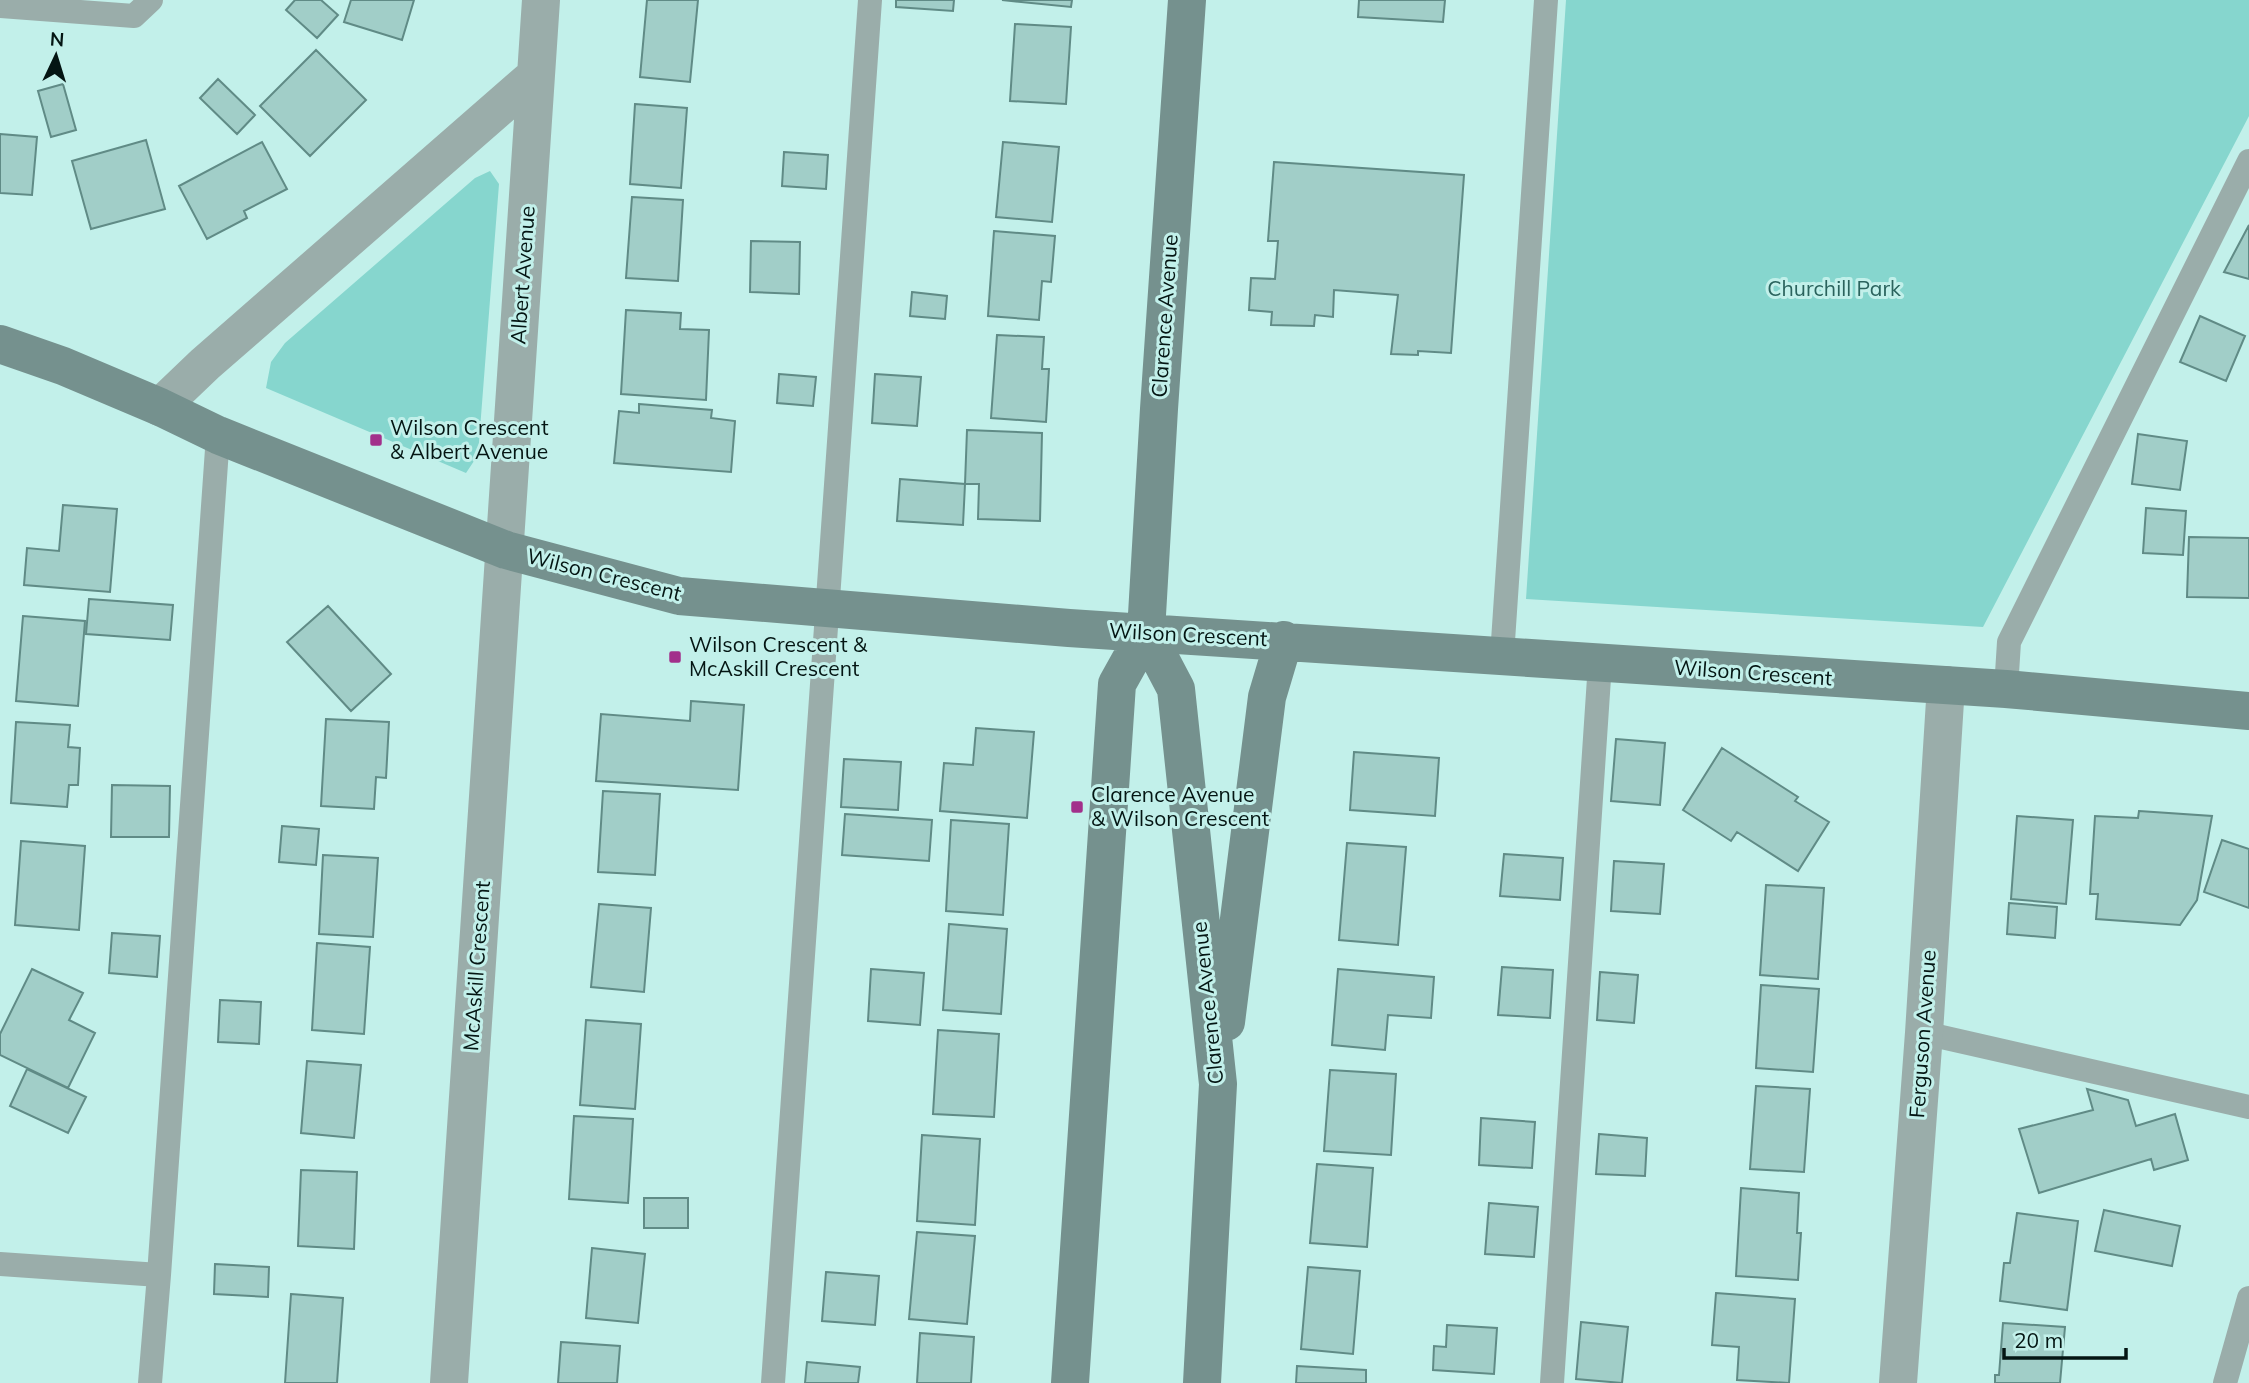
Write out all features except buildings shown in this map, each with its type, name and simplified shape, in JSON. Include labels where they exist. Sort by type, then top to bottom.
[{"type":"main road","name":"Clarence Avenue","points":[[1070,1383],[1117,684],[1146,632],[1187,0]]},
{"type":"main road","name":"Wilson Crescent","points":[[0,344],[63,366],[218,435],[506,550],[679,596],[1146,632],[2006,689],[2249,711]]},
{"type":"main road","name":"Clarence Avenue","points":[[1146,632],[1176,689],[1218,1084],[1202,1383]]},
{"type":"main road","points":[[1218,1084],[1267,697],[1283,640]]},
{"type":"street","name":"Albert Avenue","points":[[506,550],[541,0]]},
{"type":"street","points":[[160,407],[205,364],[536,76]]},
{"type":"street","name":"McAskill Crescent","points":[[449,1383],[506,550]]},
{"type":"street","name":"Ferguson Avenue","points":[[1898,1383],[1946,685]]},
{"type":"lane","points":[[0,6],[134,16],[151,0]]},
{"type":"lane","points":[[772,1383],[870,0]]},
{"type":"lane","points":[[1502,656],[1546,0]]},
{"type":"lane","points":[[2006,689],[2009,642],[2249,161]]},
{"type":"lane","points":[[150,1383],[218,435]]},
{"type":"lane","points":[[1552,1383],[1600,663]]},
{"type":"lane","points":[[1924,1033],[2249,1107]]},
{"type":"lane","points":[[0,1264],[159,1275]]},
{"type":"lane","points":[[2225,1383],[2249,1298]]},
{"type":"green space","name":"Churchill Park","points":[[1566,0],[2249,0],[2249,116],[1983,627],[1526,599]]},
{"type":"green space","points":[[490,171],[499,184],[478,455],[466,473],[266,388],[271,362],[285,343],[475,178]]},
{"type":"place","name":"Wilson Crescent & Albert Avenue","points":[[376,440]]},
{"type":"place","name":"Wilson Crescent & McAskill Crescent","points":[[675,657]]},
{"type":"place","name":"Clarence Avenue & Wilson Crescent","points":[[1077,807]]}]
